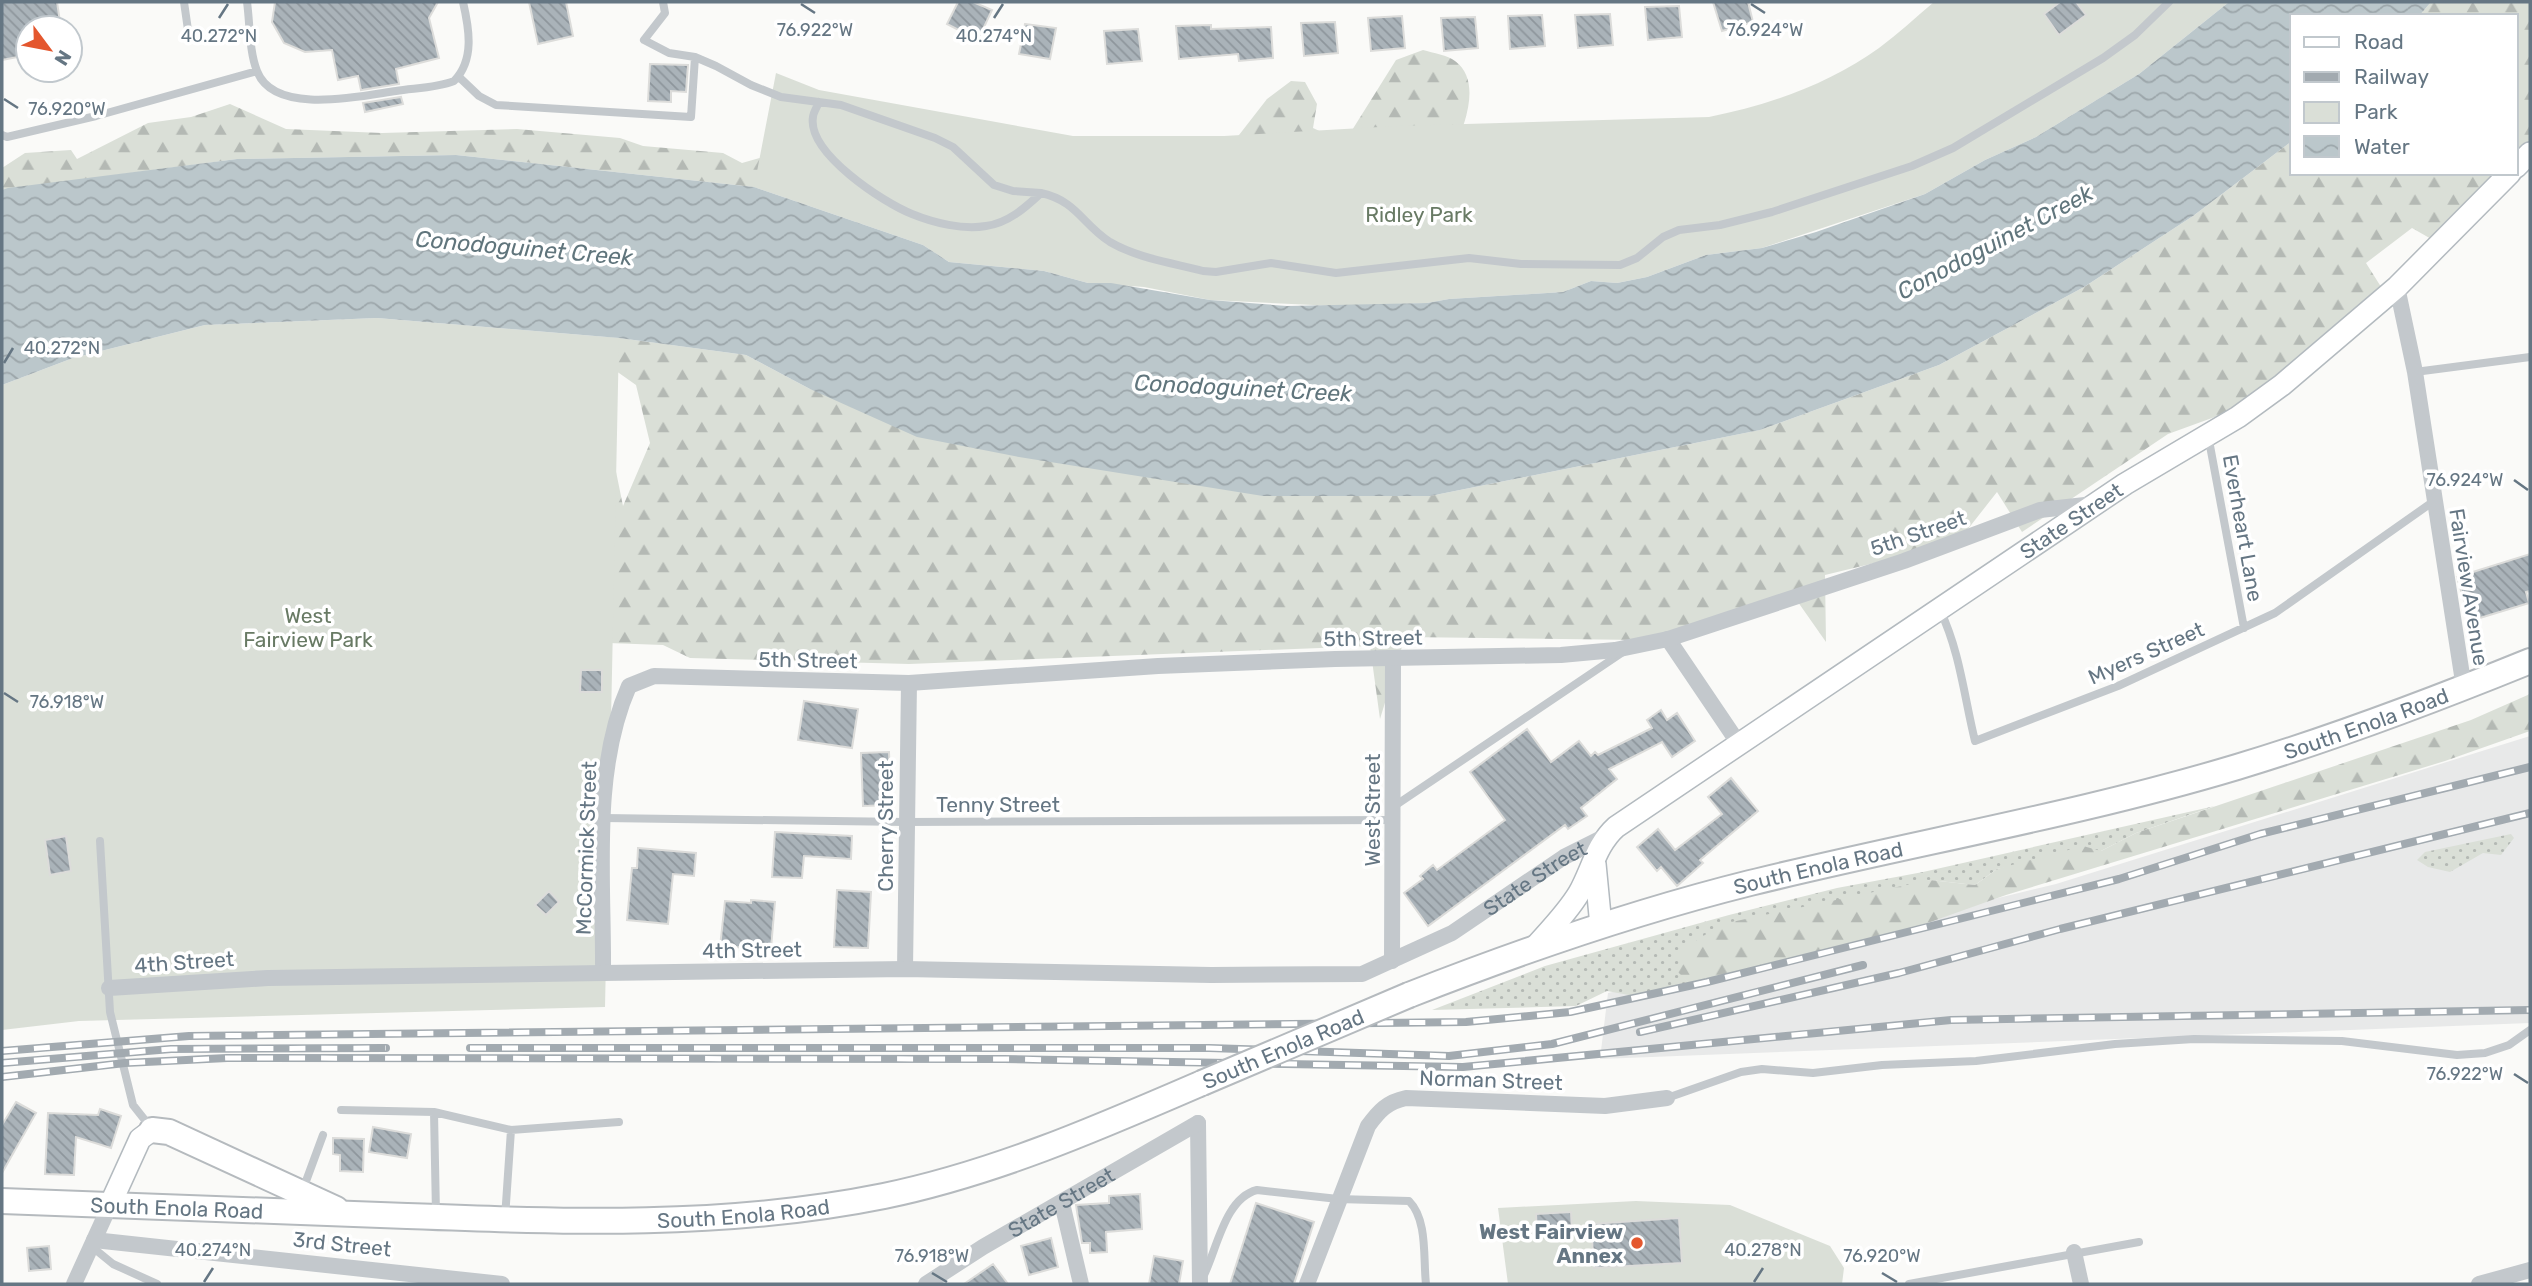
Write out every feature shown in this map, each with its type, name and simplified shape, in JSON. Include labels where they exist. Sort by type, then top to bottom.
[{"type":"main road","name":"State Street","points":[[1534,948],[1566,913],[1606,836],[2096,504],[2238,417],[2282,385],[2397,287],[2508,175]]},
{"type":"main road","name":"South Enola Road","points":[[2,1201],[555,1222],[696,1219],[883,1196],[940,1182],[1051,1147],[1409,995],[1601,926],[1752,882],[2089,806],[2212,774],[2366,725],[2530,661]]},
{"type":"main road","name":"State Street","points":[[1595,858],[1601,926]]},
{"type":"main road","points":[[110,1205],[140,1139],[152,1130],[169,1132],[346,1213]]},
{"type":"street","name":"Fairview Avenue","points":[[2397,287],[2415,372],[2464,688]]},
{"type":"street","name":"5th Street","points":[[629,685],[654,676],[909,683],[1158,666],[1561,655],[1629,648],[1668,639],[1904,561],[2040,510],[2096,504]]},
{"type":"street","points":[[1668,639],[1739,744]]},
{"type":"street","name":"West Street","points":[[1392,961],[1393,659]]},
{"type":"street","name":"Cherry Street","points":[[905,969],[909,683]]},
{"type":"street","name":"McCormick Street","points":[[603,973],[604,818],[617,714],[629,685]]},
{"type":"street","name":"State Street","points":[[1392,961],[1452,933],[1564,857],[1606,836]]},
{"type":"street","name":"4th Street","points":[[110,989],[268,978],[905,969],[1352,974],[1392,961]]},
{"type":"street","name":"Norman Street","points":[[1307,1284],[1368,1126],[1381,1109],[1392,1101],[1406,1098],[1605,1106],[1667,1098]]},
{"type":"street","name":"State Street","points":[[926,1284],[984,1247],[1198,1123],[1200,1283]]},
{"type":"street","points":[[1062,1203],[1081,1284]]},
{"type":"street","points":[[74,1284],[110,1205]]},
{"type":"street","name":"3rd Street","points":[[93,1243],[502,1284]]},
{"type":"street","points":[[2074,1252],[2081,1284]]},
{"type":"street","points":[[2479,1284],[2530,1270]]},
{"type":"lane","points":[[184,2],[188,30]]},
{"type":"lane","points":[[247,2],[257,71],[264,81],[281,93],[301,100],[327,101],[448,84],[459,77],[468,54],[469,27],[463,2]]},
{"type":"lane","points":[[663,2],[665,13],[644,40],[669,53],[695,57],[751,85],[781,96],[841,105],[935,138],[953,147],[994,186],[1058,197],[1072,206],[1113,244],[1203,271],[1216,272],[1271,263],[1336,273],[1469,258],[1521,264],[1620,265],[1679,230],[1720,225],[1796,205],[1912,166],[1953,148],[2103,58],[2135,35],[2169,2]]},
{"type":"lane","points":[[459,77],[479,96],[496,105],[691,117],[695,57]]},
{"type":"lane","points":[[2,135],[7,137],[96,117],[257,71]]},
{"type":"lane","points":[[819,102],[813,117],[814,130],[829,156],[852,176],[912,214],[964,227],[987,226],[1006,220],[1041,193]]},
{"type":"lane","points":[[2415,372],[2530,357]]},
{"type":"lane","name":"Everheart Lane","points":[[2208,433],[2244,628]]},
{"type":"lane","name":"Myers Street","points":[[1940,610],[1953,636],[1975,741],[2118,686],[2275,613],[2434,501]]},
{"type":"lane","points":[[1393,814],[1629,648]]},
{"type":"lane","name":"Tenny Street","points":[[604,818],[905,822],[1393,814]]},
{"type":"lane","points":[[100,841],[110,1012],[133,1105],[152,1130]]},
{"type":"lane","points":[[1667,1098],[1741,1072],[1762,1069],[1791,1074],[1813,1073],[1882,1065],[1976,1061],[2115,1044],[2194,1039],[2342,1041],[2457,1055],[2485,1053],[2509,1045],[2530,1030]]},
{"type":"lane","points":[[341,1110],[434,1112],[511,1130],[619,1122]]},
{"type":"lane","points":[[434,1112],[436,1217]]},
{"type":"lane","points":[[505,1219],[511,1130]]},
{"type":"lane","points":[[302,1193],[323,1135]]},
{"type":"lane","points":[[1200,1283],[1237,1202],[1248,1192],[1256,1190],[1338,1199],[1409,1201],[1415,1206],[1420,1223],[1426,1284]]},
{"type":"lane","points":[[1909,1284],[2139,1242]]},
{"type":"lane","points":[[93,1243],[113,1264],[158,1284]]},
{"type":"shaded area","points":[[2530,736],[2530,1023],[1600,1059],[1608,993],[2056,884]]},
{"type":"green space","name":"Ridley Park","points":[[1934,2],[2229,2],[2139,74],[2036,137],[1985,160],[1925,194],[1762,248],[1706,255],[1647,277],[1617,283],[1591,281],[1563,292],[1449,299],[1427,303],[1335,306],[1210,300],[1144,287],[1088,283],[1044,271],[949,262],[923,245],[754,187],[776,73],[819,90],[1073,136],[1224,136],[1397,126],[1709,117],[1798,92],[1840,72],[1879,48]]},
{"type":"green space","points":[[2431,2],[2530,2],[2530,144],[2518,156],[2518,14],[2421,14]]},
{"type":"green space","points":[[1423,50],[1452,59],[1463,69],[1468,79],[1467,113],[1456,145],[1232,144],[1267,99],[1291,81],[1305,82],[1317,104],[1313,128],[1328,135],[1349,135],[1396,60]]},
{"type":"green space","points":[[230,104],[286,129],[382,133],[517,129],[620,138],[643,146],[723,153],[742,163],[791,149],[874,215],[754,187],[456,155],[237,159],[2,190],[2,168],[25,153],[71,150],[77,159],[148,123],[191,117]]},
{"type":"green space","points":[[2290,143],[2290,175],[2499,175],[2433,240],[2412,228],[2366,263],[2383,290],[2234,410],[2168,434],[2022,532],[1997,492],[1957,543],[1825,575],[1826,642],[1793,595],[1639,640],[1405,637],[1380,719],[1370,646],[909,664],[690,658],[663,645],[608,643],[605,417],[623,506],[650,443],[636,385],[565,335],[619,338],[746,355],[810,389],[1430,496],[1760,430],[1939,365],[2084,287],[2193,216]]},
{"type":"green space","name":"West Fairview Park","points":[[377,318],[619,338],[605,1007],[79,1021],[2,1030],[2,385],[73,358],[205,325]]},
{"type":"green space","points":[[2530,694],[2530,731],[2445,761],[2006,895],[1866,945],[1691,985],[1677,971],[1683,949],[1722,924],[1930,880],[1975,885],[1997,869],[2083,846],[2101,851],[2136,833],[2471,720]]},
{"type":"green space","points":[[2215,806],[2136,833],[2101,851],[1997,869],[1975,885],[1930,880],[1678,971],[1691,985],[1645,998],[1607,991],[1576,1006],[1432,1010],[1545,966],[1729,915],[1837,888],[1923,872]]},
{"type":"green space","points":[[2511,834],[2514,838],[2501,855],[2483,853],[2450,872],[2428,867],[2417,860],[2425,852]]},
{"type":"green space","points":[[1636,1201],[1730,1205],[1830,1246],[1844,1268],[1842,1284],[1508,1284],[1498,1208]]},
{"type":"water","name":"Conodoguinet Creek","points":[[2229,2],[2431,2],[2421,14],[2290,14],[2290,143],[2193,216],[2084,287],[1939,365],[1760,430],[1430,496],[1263,496],[1019,457],[917,437],[810,389],[746,355],[619,338],[377,318],[205,325],[73,358],[2,385],[2,190],[8,188],[237,159],[456,155],[754,187],[923,245],[949,262],[1044,271],[1088,283],[1111,283],[1210,300],[1287,306],[1427,303],[1449,299],[1563,292],[1591,281],[1617,283],[1647,277],[1706,255],[1762,248],[1816,232],[1925,194],[1985,160],[2036,137],[2139,74]]},
{"type":"building","points":[[2,2],[57,2],[59,14],[14,14],[14,58],[2,60]]},
{"type":"building","points":[[275,2],[438,2],[429,18],[439,58],[396,69],[399,84],[361,90],[358,76],[338,80],[332,50],[305,52],[284,43],[272,22]]},
{"type":"building","points":[[529,2],[566,2],[573,36],[538,44]]},
{"type":"building","points":[[958,2],[973,2],[992,10],[978,40],[947,24]]},
{"type":"building","points":[[1713,2],[1748,2],[1753,22],[1722,31]]},
{"type":"building","points":[[2060,2],[2076,2],[2086,15],[2059,35],[2044,14]]},
{"type":"building","points":[[1679,6],[1682,37],[1648,40],[1645,7]]},
{"type":"building","points":[[1610,14],[1613,45],[1578,48],[1575,15]]},
{"type":"building","points":[[1542,15],[1545,46],[1510,49],[1508,16]]},
{"type":"building","points":[[1402,16],[1405,48],[1371,51],[1368,18]]},
{"type":"building","points":[[1475,17],[1478,48],[1444,51],[1441,18]]},
{"type":"building","points":[[1335,22],[1338,53],[1304,56],[1301,23]]},
{"type":"building","points":[[1025,24],[1056,28],[1050,59],[1019,54]]},
{"type":"building","points":[[1211,25],[1211,29],[1271,27],[1273,58],[1239,61],[1238,54],[1179,59],[1176,26]]},
{"type":"building","points":[[1138,29],[1142,61],[1107,64],[1104,31]]},
{"type":"building","points":[[650,64],[688,65],[686,92],[671,91],[671,102],[648,101]]},
{"type":"building","points":[[401,97],[403,104],[365,112],[363,103]]},
{"type":"building","points":[[2530,554],[2530,591],[2526,592],[2529,603],[2470,621],[2457,577]]},
{"type":"building","points":[[581,670],[602,670],[602,692],[580,692]]},
{"type":"building","points":[[804,701],[858,709],[852,748],[798,740]]},
{"type":"building","points":[[1661,710],[1667,720],[1677,713],[1695,741],[1672,757],[1662,742],[1609,769],[1617,779],[1581,808],[1587,816],[1568,829],[1565,825],[1428,926],[1404,893],[1423,879],[1420,876],[1433,865],[1437,870],[1505,820],[1470,772],[1527,729],[1551,762],[1579,741],[1591,756],[1595,752],[1598,755],[1652,728],[1647,720]]},
{"type":"building","points":[[889,752],[891,805],[863,806],[861,753]]},
{"type":"building","points":[[1731,778],[1758,811],[1700,860],[1703,863],[1677,886],[1661,867],[1657,871],[1637,847],[1658,829],[1675,850],[1722,814],[1708,797]]},
{"type":"building","points":[[775,832],[852,836],[851,859],[804,856],[802,878],[772,877]]},
{"type":"building","points":[[66,836],[71,871],[50,875],[45,840]]},
{"type":"building","points":[[638,848],[696,853],[694,876],[673,874],[668,924],[627,920],[632,868],[637,868]]},
{"type":"building","points":[[837,890],[871,892],[868,948],[834,947]]},
{"type":"building","points":[[549,891],[559,902],[546,915],[535,905]]},
{"type":"building","points":[[751,900],[775,902],[771,948],[720,947],[725,901],[751,903]]},
{"type":"building","points":[[16,1102],[36,1113],[2,1173],[2,1125]]},
{"type":"building","points":[[100,1109],[121,1116],[111,1148],[76,1137],[74,1175],[45,1174],[48,1113],[98,1115]]},
{"type":"building","points":[[373,1127],[411,1134],[407,1158],[369,1152]]},
{"type":"building","points":[[333,1138],[364,1139],[363,1172],[340,1171],[340,1155],[333,1154]]},
{"type":"building","points":[[1140,1194],[1142,1229],[1106,1232],[1107,1252],[1090,1253],[1090,1243],[1082,1243],[1076,1205],[1109,1203],[1109,1196]]},
{"type":"building","points":[[1256,1203],[1314,1222],[1294,1284],[1230,1284]]},
{"type":"building","points":[[1571,1212],[1572,1232],[1537,1233],[1536,1214]]},
{"type":"building","name":"West Fairview Annex","points":[[1679,1218],[1682,1263],[1594,1268],[1591,1224]]},
{"type":"building","points":[[1051,1238],[1058,1267],[1029,1275],[1021,1246]]},
{"type":"building","points":[[49,1246],[51,1269],[29,1271],[27,1248]]},
{"type":"building","points":[[1154,1256],[1183,1261],[1179,1284],[1149,1284]]},
{"type":"building","points":[[993,1264],[1008,1284],[964,1284]]},
{"type":"railway","points":[[2,1051],[189,1036],[1466,1022],[1570,1012],[1707,982],[2119,879],[2260,834],[2530,767]]},
{"type":"railway","points":[[1640,1032],[1899,973],[2060,929],[2530,813]]},
{"type":"railway","points":[[470,1048],[1209,1048],[1449,1056],[1552,1044],[1863,965]]},
{"type":"railway","points":[[2,1077],[125,1063],[227,1058],[1004,1059],[1463,1067],[1951,1020],[2530,1010]]},
{"type":"railway","points":[[2,1063],[171,1049],[386,1048]]},
{"type":"place","name":"West Fairview Annex","points":[[1637,1243]]}]
